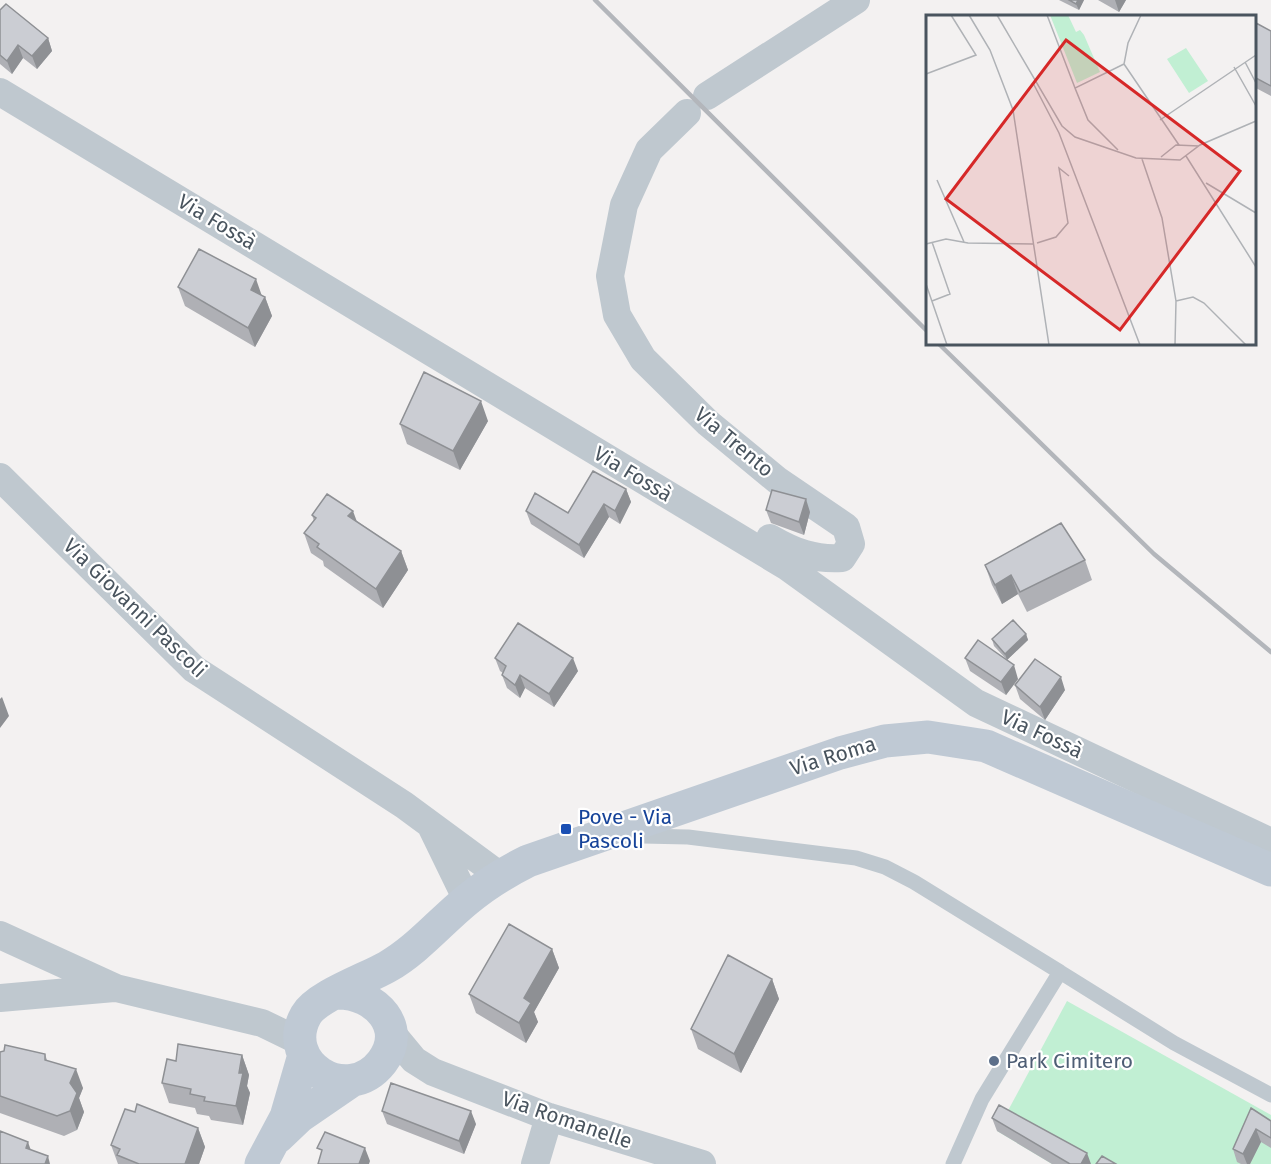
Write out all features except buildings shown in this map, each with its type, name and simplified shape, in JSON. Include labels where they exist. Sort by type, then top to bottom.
[{"type":"main road","name":"Via Roma","points":[[326,999],[390,966],[414,948],[467,900],[500,875],[528,861],[840,753],[885,741],[927,737],[986,746],[1271,870]]},
{"type":"main road","name":"Via Roma","points":[[363,1076],[387,1052],[387,997],[391,986],[414,948]]},
{"type":"main road","points":[[268,1152],[291,1100],[302,1048],[301,1028],[326,999],[352,993],[366,997],[378,1005],[388,1024]]},
{"type":"main road","points":[[302,1048],[312,1067],[323,1076],[336,1081],[363,1076]]},
{"type":"main road","points":[[268,1152],[299,1117],[363,1076]]},
{"type":"street","name":"Via Trento","points":[[637,476],[673,484],[794,552],[824,560],[842,558],[851,544],[846,527],[777,480],[699,415],[643,359],[617,315],[610,276],[624,205],[649,150],[697,105],[856,0]]},
{"type":"street","name":"Via Fossà","points":[[0,92],[786,566],[976,703],[1271,843]]},
{"type":"street","name":"Via Giovanni Pascoli","points":[[0,477],[194,669],[404,805],[500,875]]},
{"type":"street","name":"Via Giovanni Pascoli","points":[[431,826],[467,900]]},
{"type":"street","points":[[0,935],[116,988],[262,1023],[302,1048]]},
{"type":"street","points":[[0,998],[116,988]]},
{"type":"street","points":[[262,1023],[280,1019],[326,999]]},
{"type":"street","points":[[388,1024],[414,1060],[433,1072]]},
{"type":"street","points":[[363,1076],[395,1068],[433,1072]]},
{"type":"street","name":"Via Romanelle","points":[[433,1072],[549,1117],[702,1164]]},
{"type":"street","points":[[535,1164],[549,1117]]},
{"type":"lane","points":[[631,825],[642,836],[700,838],[856,858],[885,867],[914,882],[1174,1043],[1271,1095]]},
{"type":"lane","points":[[953,1164],[982,1099],[1060,972]]},
{"type":"green space","points":[[1067,1001],[1271,1115],[1271,1164],[1052,1164],[997,1131]]},
{"type":"railway","points":[[595,0],[926,330]]},
{"type":"railway","points":[[940,345],[1154,554],[1271,652]]},
{"type":"place","name":"Pove - Via Pascoli","points":[[566,829]]},
{"type":"place","name":"Park Cimitero","points":[[994,1061]]}]
